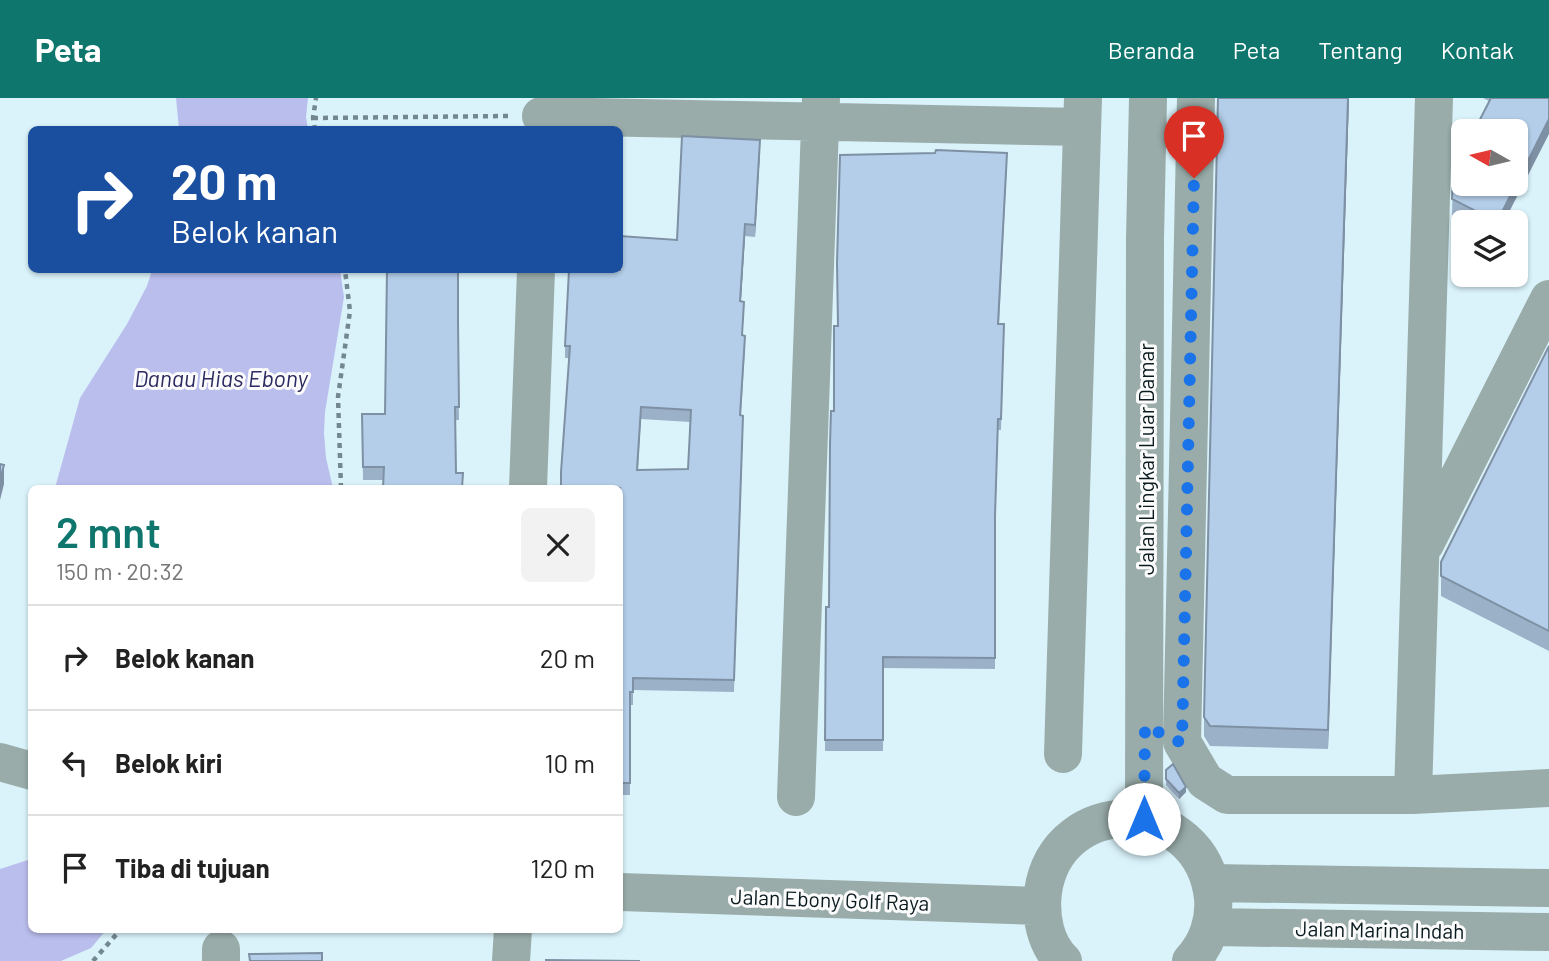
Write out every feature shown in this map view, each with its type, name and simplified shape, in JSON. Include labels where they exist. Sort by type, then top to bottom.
[{"type":"street","name":"Jalan Lingkar Luar Damar","points":[[1144,819],[1145,239],[1148,98]]},
{"type":"street","points":[[1196,98],[1182,743],[1205,780],[1227,795],[1413,795],[1549,788]]},
{"type":"street","points":[[1413,795],[1434,98]]},
{"type":"street","points":[[796,797],[821,110]]},
{"type":"street","points":[[541,115],[821,110],[1083,113],[1063,754]]},
{"type":"street","points":[[528,485],[536,273]]},
{"type":"street","points":[[1420,555],[1549,299]]},
{"type":"street","points":[[1145,726],[1182,743]]},
{"type":"street","points":[[0,762],[28,771]]},
{"type":"street","points":[[1063,961],[1046,933],[1041,906],[1045,881],[1055,857],[1072,838],[1094,825],[1119,818],[1144,819],[1167,827],[1187,842],[1202,861],[1211,883],[1211,927],[1199,952],[1191,961]]},
{"type":"street","name":"Jalan Marina Indah","points":[[1211,883],[1549,888]]},
{"type":"street","name":"Jalan Ebony Golf Raya","points":[[623,892],[1041,906]]},
{"type":"street","name":"Jalan Marina Indah","points":[[1211,927],[1549,932]]},
{"type":"street","points":[[510,961],[513,933]]},
{"type":"path","points":[[314,126],[316,98]]},
{"type":"path","points":[[313,118],[541,115]]},
{"type":"path","points":[[341,485],[338,397],[350,311],[345,273]]},
{"type":"path","points":[[93,961],[118,933]]},
{"type":"water","points":[[176,98],[308,98],[308,126],[179,126]]},
{"type":"water","name":"Danau Hias Ebony","points":[[151,273],[340,273],[344,297],[324,433],[332,485],[56,485],[80,398],[127,324]]},
{"type":"water","points":[[28,860],[28,933],[104,933],[91,948],[61,961],[0,961],[0,869]]},
{"type":"building","points":[[1218,98],[1348,98],[1328,730],[1210,726],[1204,717]]},
{"type":"building","points":[[1491,98],[1549,98],[1549,119],[1528,161],[1528,119],[1480,119]]},
{"type":"building","points":[[682,136],[760,140],[755,225],[745,224],[740,301],[744,302],[742,335],[745,336],[740,415],[743,416],[734,680],[633,678],[633,692],[630,692],[630,783],[623,783],[623,485],[561,485],[570,346],[565,346],[569,273],[623,273],[623,236],[677,240]],"holes":[[[641,407],[691,410],[688,469],[637,470]]]},
{"type":"building","points":[[936,150],[1007,153],[998,324],[1004,324],[995,516],[995,658],[883,657],[883,740],[825,740],[830,444],[831,411],[834,411],[834,326],[838,326],[840,155],[935,153]]},
{"type":"building","points":[[1452,196],[1510,196],[1503,210],[1474,210],[1452,199]]},
{"type":"building","points":[[387,273],[458,273],[459,407],[455,407],[456,473],[463,473],[462,485],[383,485],[384,467],[363,467],[362,414],[385,414]]},
{"type":"building","points":[[1549,346],[1549,631],[1441,576],[1441,562]]},
{"type":"building","points":[[0,464],[4,465],[0,480]]},
{"type":"building","points":[[1173,764],[1186,787],[1179,793],[1166,779],[1166,770]]},
{"type":"building","points":[[322,953],[322,961],[250,961],[249,954]]},
{"type":"building","points":[[546,960],[640,961],[546,961]]},
{"type":"route","points":[[1144,819],[1145,726],[1182,743],[1194,178]]}]
